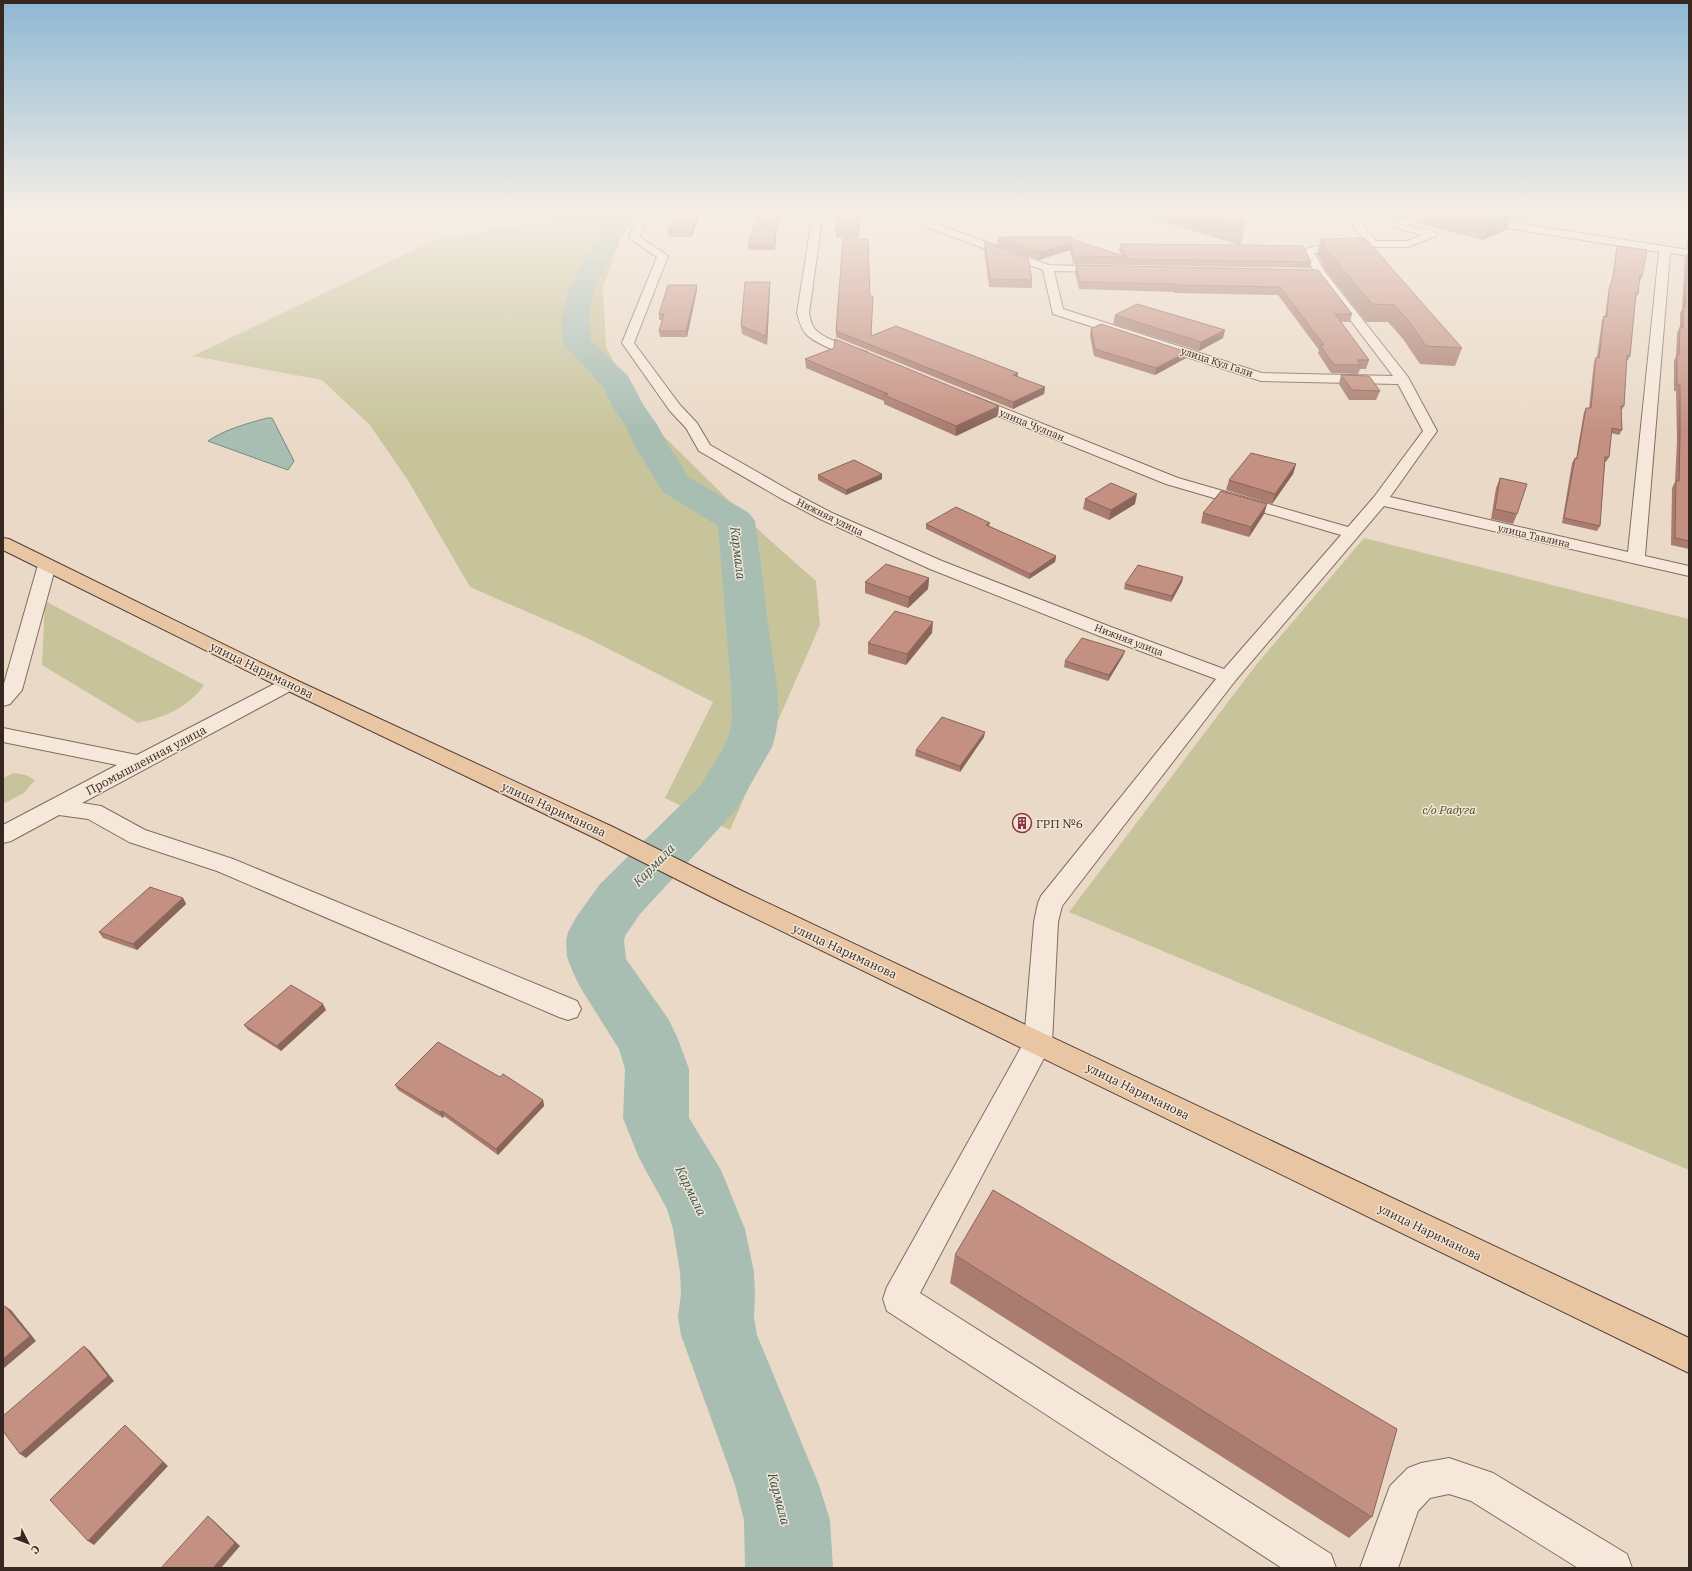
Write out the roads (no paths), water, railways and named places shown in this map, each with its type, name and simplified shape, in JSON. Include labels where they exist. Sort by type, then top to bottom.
[{"type":"main road","name":"улица Нариманова","points":[[3,543],[289,684],[605,833],[729,895],[1689,1356]]},
{"type":"street","name":"Нижняя улица","points":[[651,285],[628,342],[675,408],[692,426],[704,448],[820,513],[867,535],[987,585],[1228,677]]},
{"type":"street","points":[[807,285],[803,313],[805,323],[811,332],[874,360]]},
{"type":"street","name":"улица Кул Гали","points":[[1051,285],[1056,311],[1261,377],[1403,380]]},
{"type":"street","points":[[1317,1568],[899,1299],[1038,1043],[1046,922],[1050,903],[1228,677],[1380,500],[1430,431],[1403,380],[1330,285]]},
{"type":"street","points":[[1636,559],[1661,285]]},
{"type":"street","name":"улица Чулпан","points":[[962,396],[1172,481],[1352,534]]},
{"type":"street","name":"улица Тавлина","points":[[1380,500],[1689,571]]},
{"type":"street","points":[[3,700],[12,690],[47,565]]},
{"type":"street","name":"Промышленная улица","points":[[3,835],[289,684]]},
{"type":"street","points":[[3,735],[141,763]]},
{"type":"street","points":[[56,807],[93,812],[137,836],[225,865],[568,1009]]},
{"type":"street","points":[[1379,1568],[1403,1499],[1421,1481],[1448,1476],[1480,1486],[1613,1568]]},
{"type":"waterway","name":"Кармала","points":[[583,285],[575,319],[577,343],[617,383],[629,408],[642,426],[651,445],[676,484],[736,521],[754,687],[755,721],[752,737],[748,747],[718,798],[620,899],[597,932],[595,941],[596,957],[601,970],[647,1039],[657,1069],[656,1118],[663,1136],[696,1193],[709,1229],[717,1272],[718,1294],[716,1317],[719,1335],[777,1485],[787,1520],[789,1568]]},
{"type":"place","name":"ГРП №6","points":[[1022,823]]},
{"type":"park label","name":"с/о Радуга","points":[[1449,809]]}]
